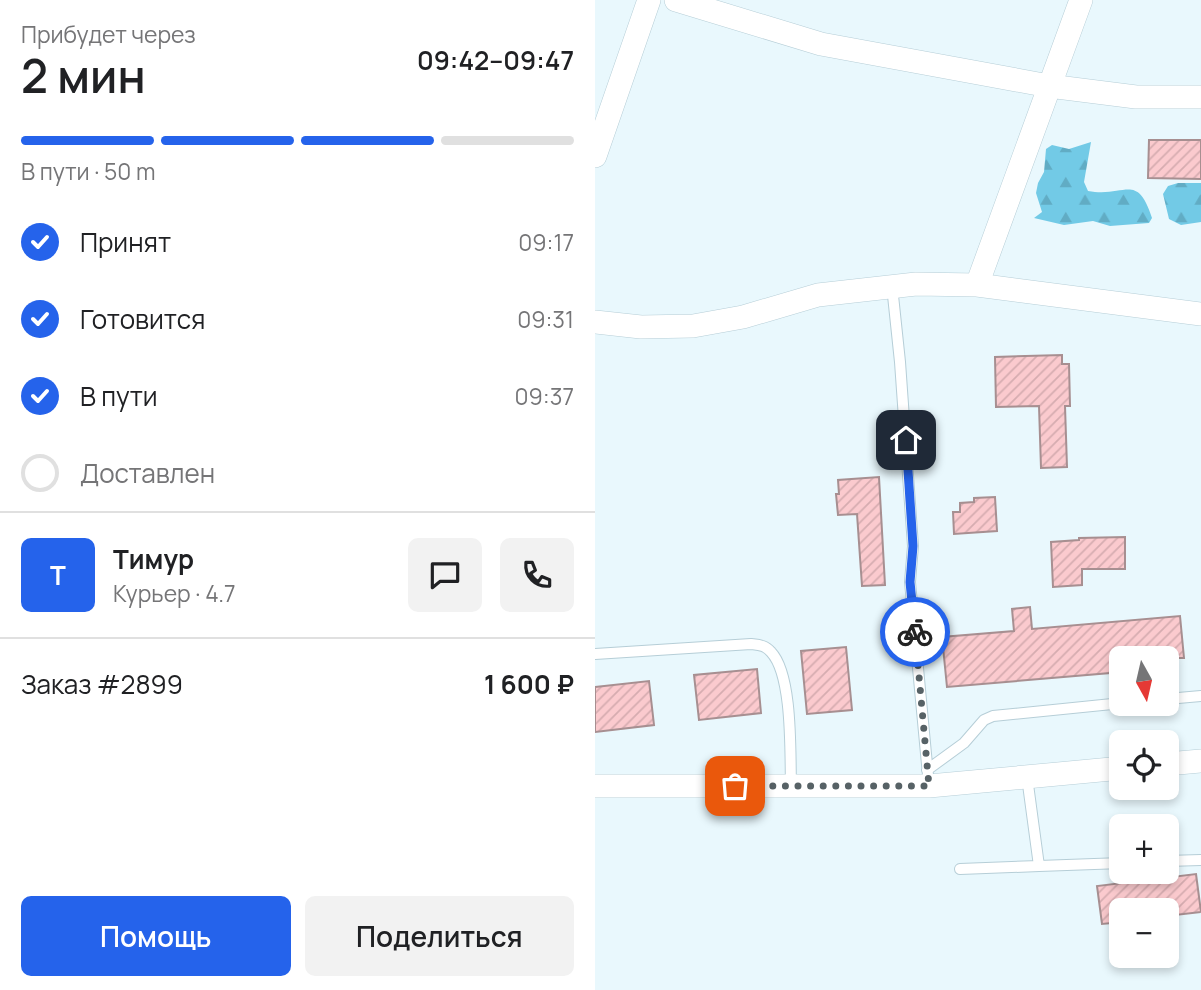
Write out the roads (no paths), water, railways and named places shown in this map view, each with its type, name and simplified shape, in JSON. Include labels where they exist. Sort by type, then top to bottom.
[{"type":"street","points":[[595,156],[649,0]]},
{"type":"street","points":[[676,0],[821,44],[1049,86],[1136,97],[1201,97]]},
{"type":"street","points":[[977,285],[1081,0]]},
{"type":"street","points":[[595,322],[641,327],[693,326],[743,317],[818,295],[916,284],[977,285],[1201,314]]},
{"type":"street","points":[[1179,763],[1201,761]]},
{"type":"street","points":[[595,786],[791,787],[928,778],[1027,777],[1109,769]]},
{"type":"lane","points":[[892,286],[913,546],[910,582],[928,778]]},
{"type":"lane","points":[[595,654],[751,644],[771,651],[783,680],[787,702],[791,787]]},
{"type":"lane","points":[[1179,698],[1201,696]]},
{"type":"lane","points":[[928,778],[984,720],[993,716],[1109,705]]},
{"type":"lane","points":[[1027,777],[1039,866]]},
{"type":"lane","points":[[1179,861],[1201,860]]},
{"type":"lane","points":[[960,869],[1109,863]]}]
